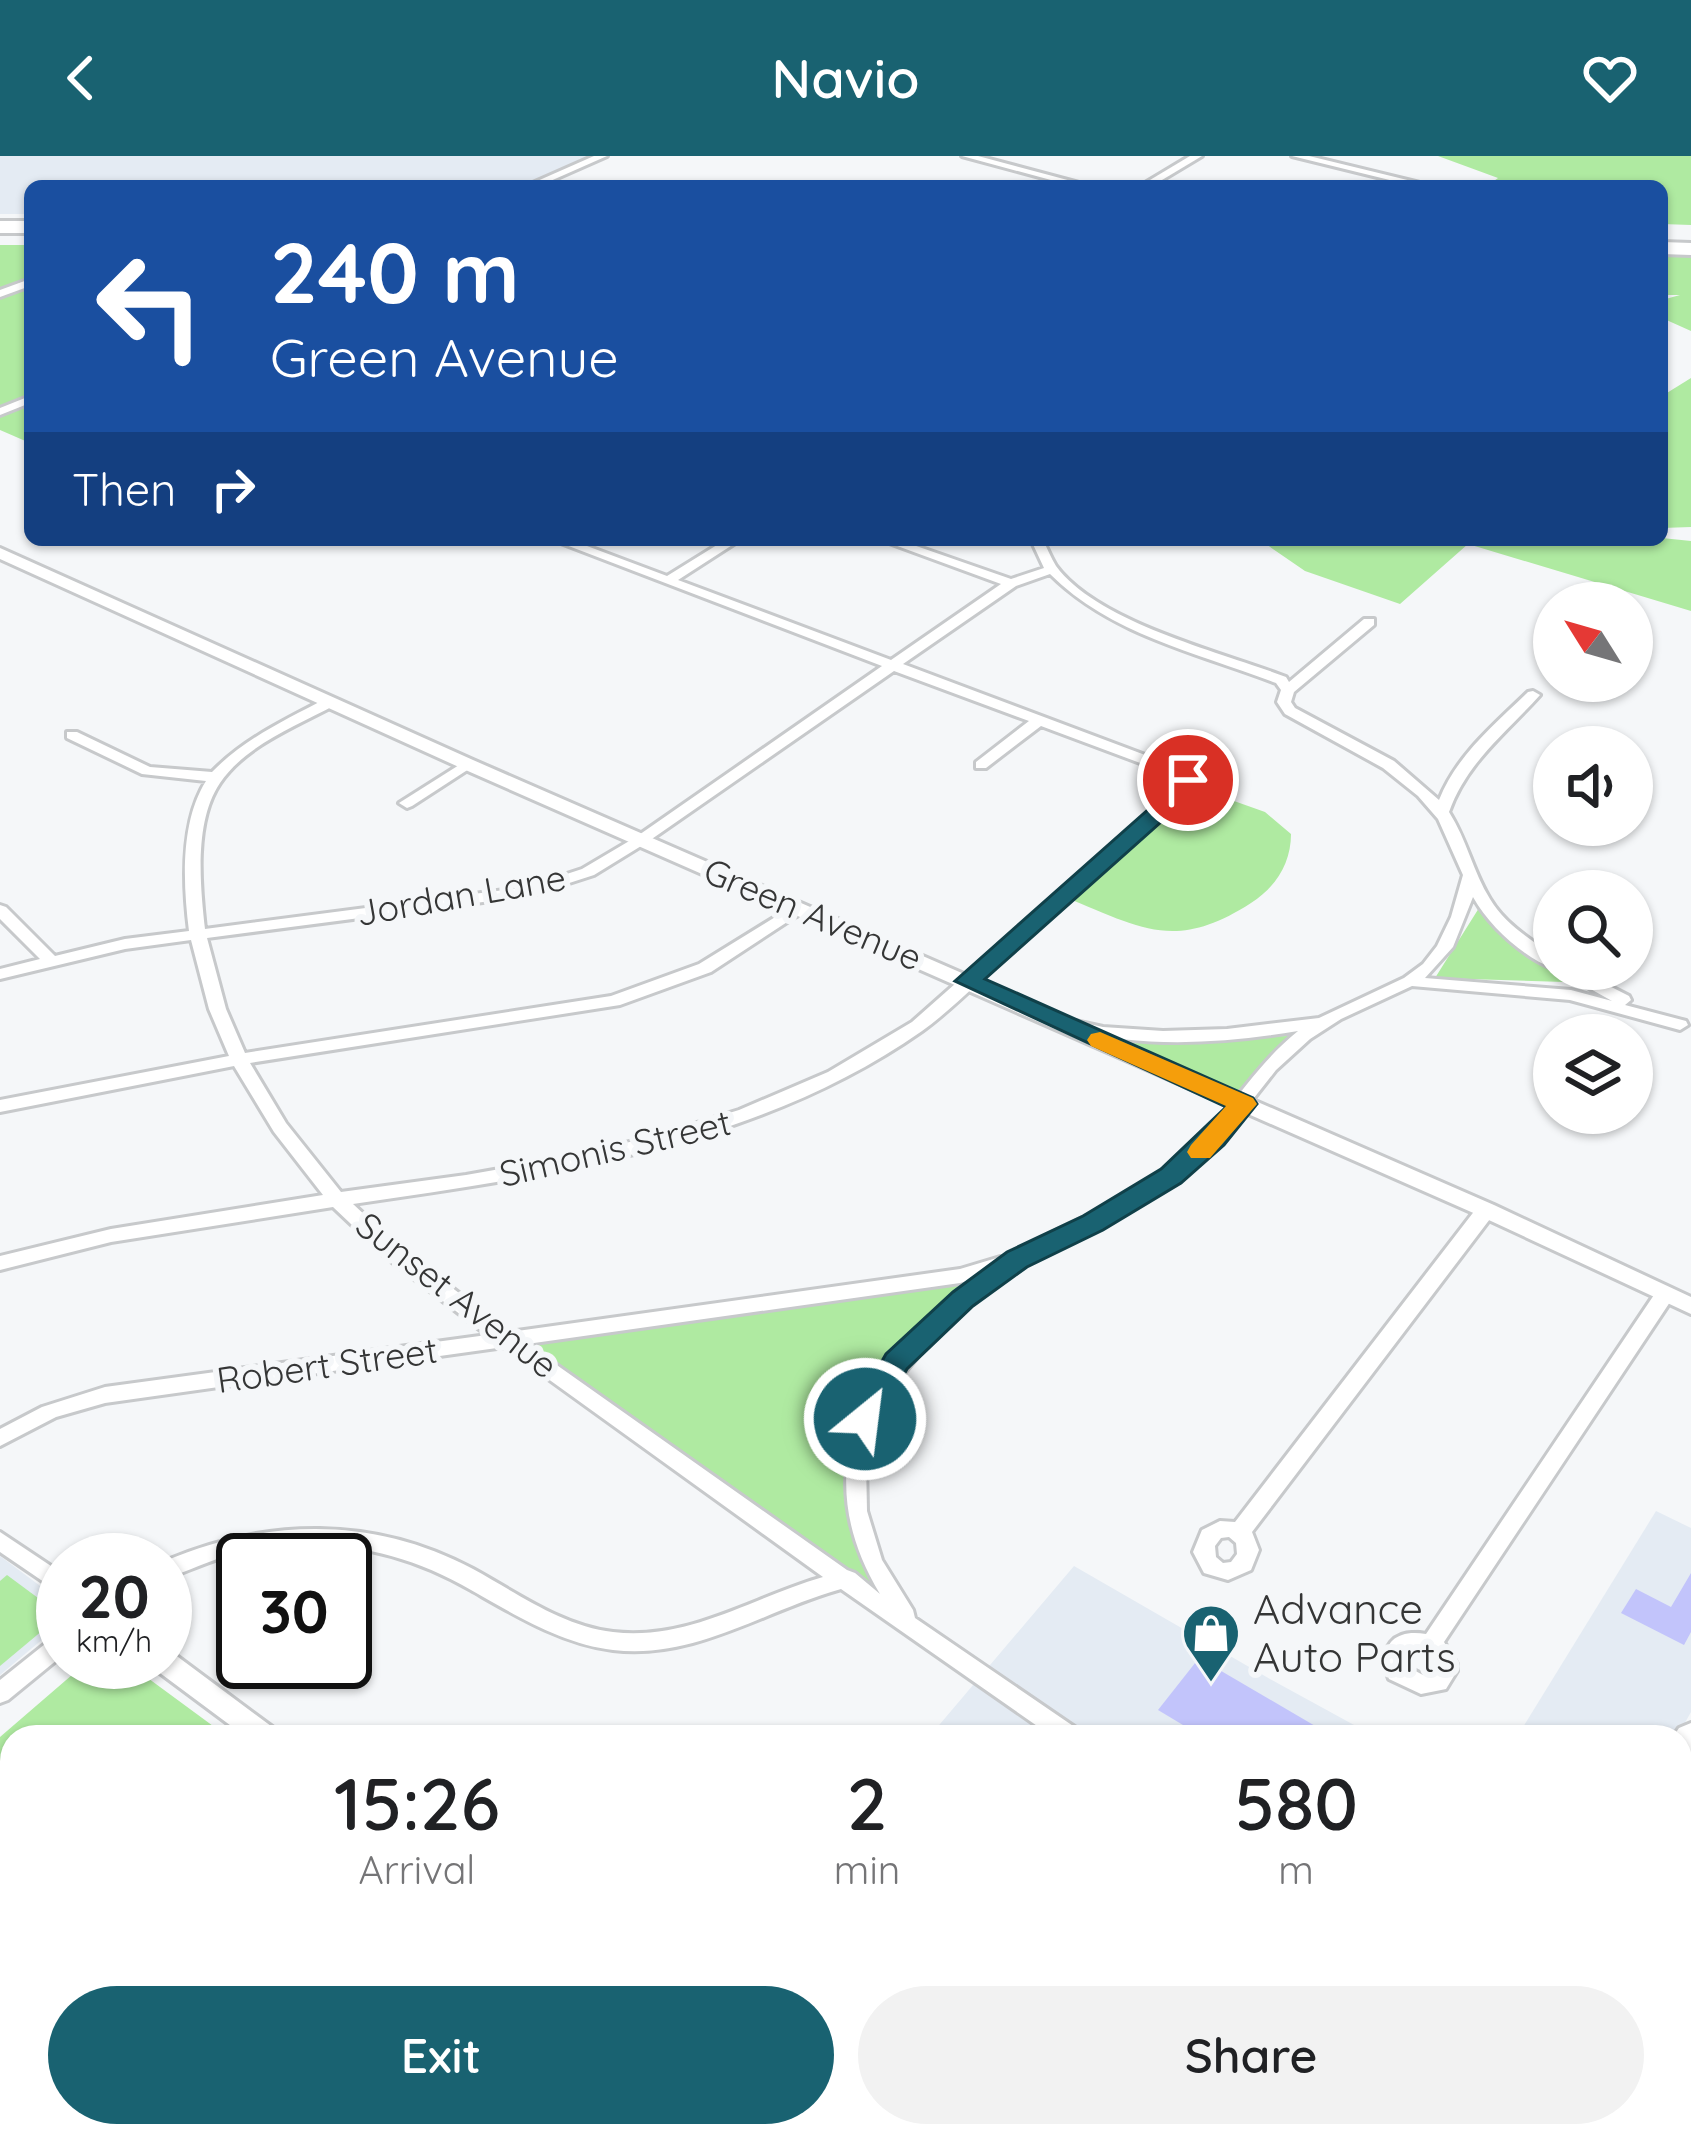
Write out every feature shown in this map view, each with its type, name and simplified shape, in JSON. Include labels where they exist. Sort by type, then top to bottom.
[{"type":"street","points":[[545,180],[602,156]]},
{"type":"street","points":[[967,156],[1062,180]]},
{"type":"street","points":[[1155,180],[1197,156]]},
{"type":"street","points":[[1298,156],[1401,180]]},
{"type":"street","points":[[575,546],[1039,720]]},
{"type":"street","points":[[668,580],[724,546]]},
{"type":"street","points":[[904,546],[1011,583]]},
{"type":"street","points":[[1040,546],[1050,570],[1084,596],[1128,621],[1273,676],[1288,690]]},
{"type":"street","name":"Green Avenue","points":[[0,553],[467,764],[1486,1210],[1691,1306]]},
{"type":"street","name":"Jordan Lane","points":[[0,974],[50,960],[197,935],[529,891],[588,872],[1011,583],[1050,570]]},
{"type":"street","points":[[1369,622],[1288,690],[1284,702],[1290,711],[1403,773],[1442,812],[1481,900],[1533,948]]},
{"type":"street","points":[[1442,812],[1448,787],[1460,770],[1533,695]]},
{"type":"street","points":[[72,735],[147,771],[216,777],[261,740],[330,701]]},
{"type":"street","points":[[981,765],[1039,720]]},
{"type":"street","name":"Simonis Street","points":[[0,1263],[93,1239],[573,1163],[729,1123],[784,1102],[918,1026],[1189,785],[1188,780],[1039,720]]},
{"type":"street","points":[[407,802],[467,764]]},
{"type":"street","name":"Sunset Avenue","points":[[216,777],[205,797],[196,836],[197,935],[237,1060],[336,1198],[387,1245],[509,1339],[1054,1725]]},
{"type":"street","points":[[1415,982],[1460,921],[1471,875]]},
{"type":"street","points":[[0,1106],[237,1060],[614,1001],[705,968],[799,909]]},
{"type":"street","points":[[0,910],[50,960]]},
{"type":"street","points":[[1063,1023],[1127,1034],[1235,1034],[1326,1021],[1415,982],[1570,995],[1685,1027]]},
{"type":"street","points":[[1607,990],[1685,1027]]},
{"type":"street","name":"Robert Street","points":[[0,1438],[49,1412],[105,1395],[960,1276],[1017,1259],[1093,1223],[1171,1176],[1214,1138],[1289,1046],[1326,1021]]},
{"type":"street","points":[[1238,1534],[1486,1210]]},
{"type":"street","name":"Robert Street","points":[[915,1630],[866,1552],[856,1473],[865,1419],[897,1362],[922,1335],[1017,1259]]},
{"type":"street","points":[[1430,1644],[1665,1294]]},
{"type":"street","points":[[192,1562],[259,1541],[355,1538],[419,1553],[554,1626],[615,1641],[676,1640],[875,1573]]},
{"type":"street","points":[[0,1540],[36,1566]]},
{"type":"street","points":[[0,1693],[36,1664]]},
{"type":"street","points":[[192,1682],[250,1725]]},
{"type":"shaded area","points":[[0,156],[597,156],[540,180],[24,180],[24,214],[0,214]]},
{"type":"shaded area","points":[[1656,1511],[1691,1528],[1691,1712],[1684,1725],[1524,1725]]},
{"type":"shaded area","points":[[0,1556],[36,1583],[36,1645],[0,1675]]},
{"type":"shaded area","points":[[1074,1566],[1354,1725],[939,1725]]},
{"type":"green space","points":[[1438,156],[1691,156],[1691,225],[1668,224],[1668,180],[1498,178]]},
{"type":"green space","points":[[0,245],[24,245],[24,440],[0,430]]},
{"type":"green space","points":[[1668,255],[1691,256],[1691,331],[1668,321],[1668,298],[1680,295],[1668,295]]},
{"type":"green space","points":[[1691,378],[1691,527],[1668,528],[1668,392]]},
{"type":"green space","points":[[1668,539],[1691,541],[1691,611],[1653,600],[1653,582],[1594,582],[1475,546],[1668,546]]},
{"type":"green space","points":[[1269,546],[1466,546],[1400,604],[1305,571]]},
{"type":"green space","points":[[1189,785],[1265,812],[1291,834],[1285,864],[1268,890],[1224,918],[1179,931],[1137,925],[1065,897]]},
{"type":"green space","points":[[1479,908],[1533,957],[1533,981],[1435,978]]},
{"type":"green space","points":[[1291,1036],[1237,1092],[1127,1043],[1133,1037]]},
{"type":"green space","points":[[1017,1259],[963,1299],[865,1419],[861,1531],[915,1630],[509,1339],[849,1292]]},
{"type":"green space","points":[[7,1575],[36,1596],[36,1636],[0,1666],[0,1581]]},
{"type":"green space","points":[[56,1689],[163,1689],[212,1725],[14,1725]]},
{"type":"building","points":[[1691,1573],[1691,1632],[1684,1645],[1621,1613],[1636,1589],[1671,1607]]},
{"type":"building","name":"Advance Auto Parts","points":[[1199,1658],[1313,1725],[1183,1725],[1158,1710]]},
{"type":"slow traffic","points":[[1100,1040],[1243,1104],[1200,1152]]},
{"type":"place","name":"Advance Auto Parts","points":[[1211,1684]]},
{"type":"route","points":[[865,1419],[897,1362],[963,1299],[1017,1259],[1093,1223],[1171,1176],[1243,1104],[968,981],[1189,785],[1188,780]]}]
